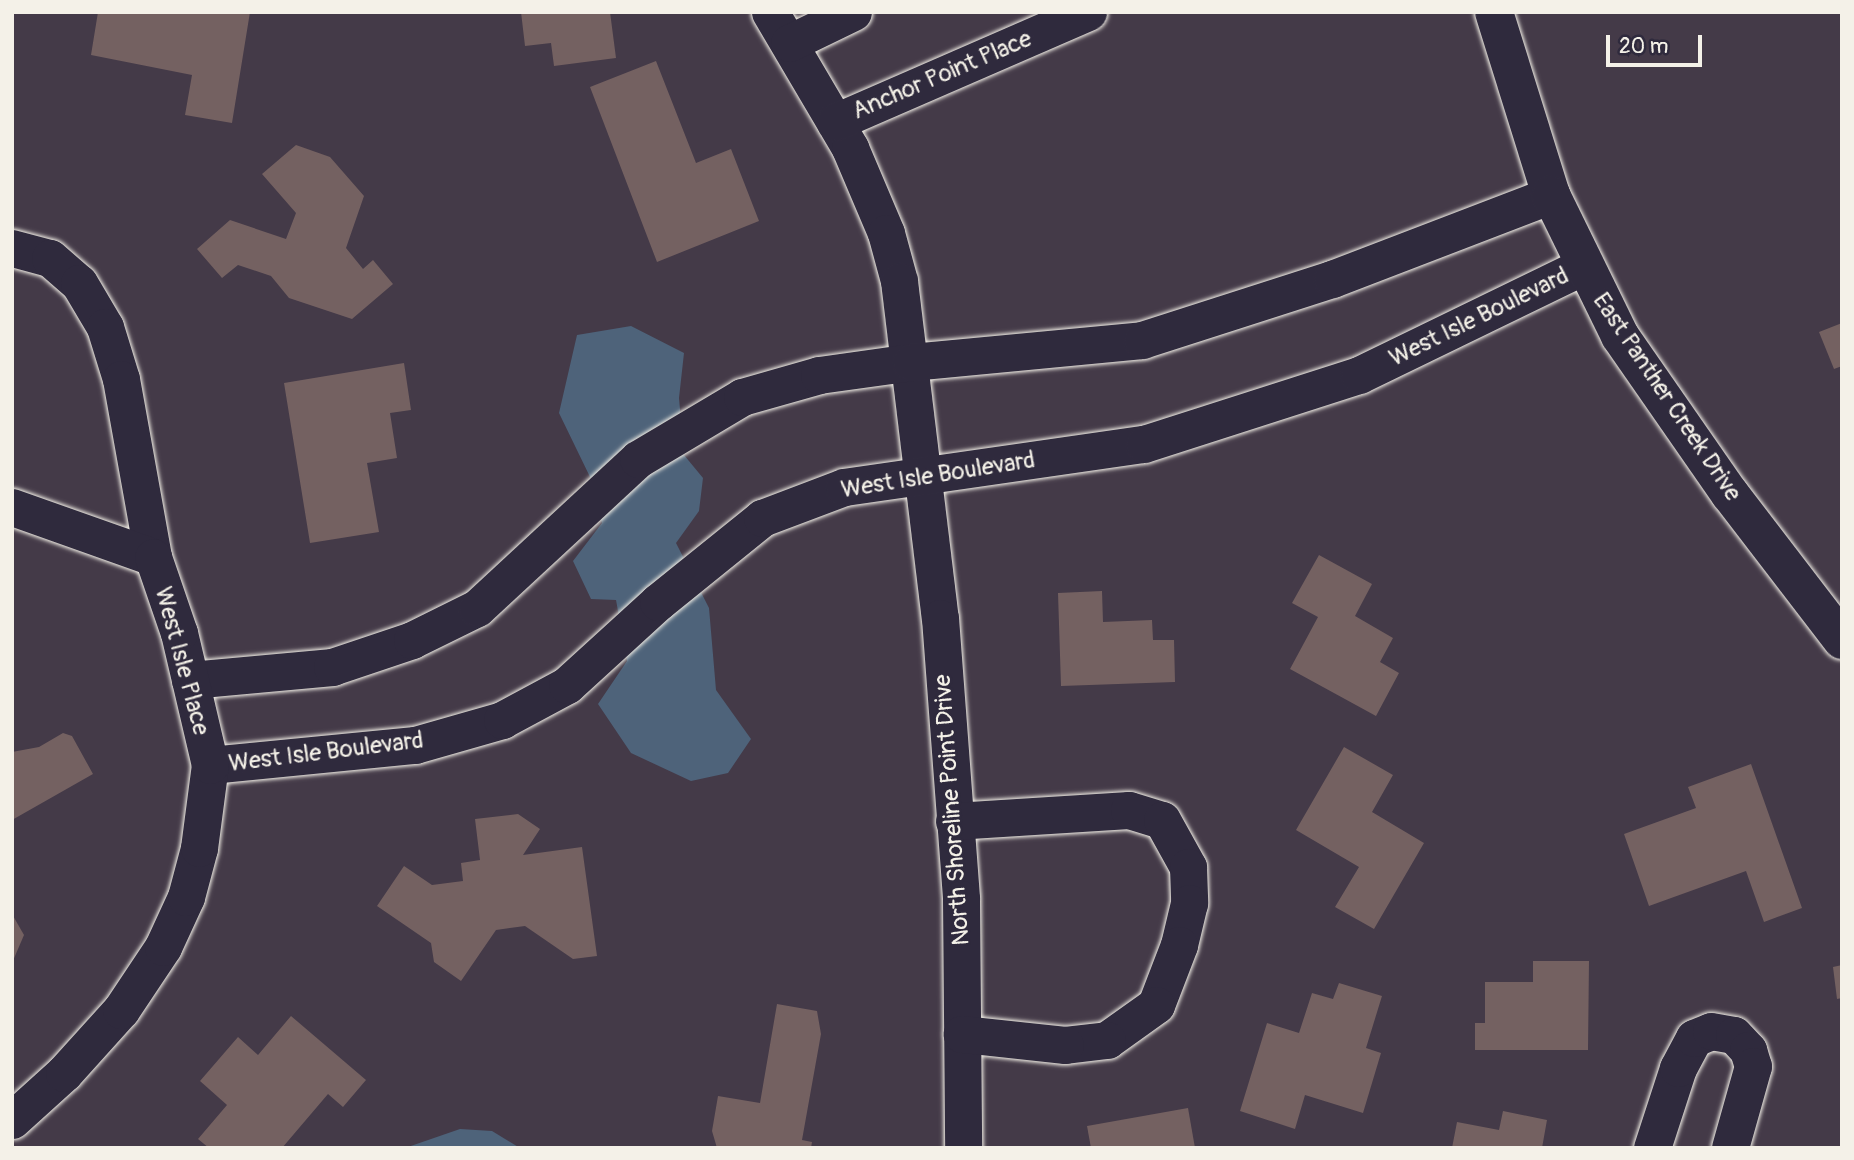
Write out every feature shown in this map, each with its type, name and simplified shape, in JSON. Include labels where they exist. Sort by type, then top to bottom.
[{"type":"street","name":"North Shoreline Point Drive","points":[[770,12],[835,122],[886,233],[899,281],[911,362],[940,618],[961,899],[963,1148]]},
{"type":"street","points":[[789,43],[853,12]]},
{"type":"street","name":"Anchor Point Place","points":[[835,122],[1088,12]]},
{"type":"street","name":"East Panther Creek Drive","points":[[1494,12],[1551,195],[1583,266],[1620,336],[1730,494],[1842,640]]},
{"type":"street","points":[[190,680],[332,667],[412,640],[477,608],[638,460],[742,397],[818,375],[911,362],[1142,340],[1332,279],[1551,195]]},
{"type":"street","name":"West Isle Place","points":[[12,248],[50,258],[79,283],[105,327],[121,379],[153,557],[190,680],[210,765],[186,897],[163,947],[121,1010],[64,1073],[12,1120]]},
{"type":"street","name":"West Isle Boulevard","points":[[210,765],[415,745],[502,720],[567,685],[705,563],[762,518],[844,487],[922,473],[1144,444],[1359,375],[1583,266]]},
{"type":"street","name":"West Isle Place","points":[[12,507],[153,557]]},
{"type":"street","points":[[954,821],[1129,810],[1162,820],[1188,867],[1184,924],[1156,1005],[1107,1040],[1065,1045],[962,1034]]},
{"type":"street","points":[[1652,1148],[1678,1068],[1694,1038],[1711,1031],[1734,1035],[1748,1050],[1753,1066],[1730,1148]]},
{"type":"water","points":[[631,326],[684,353],[679,398],[684,455],[703,478],[699,511],[676,543],[709,608],[716,690],[751,739],[728,773],[691,781],[631,753],[598,704],[627,661],[616,600],[591,599],[573,561],[602,523],[591,479],[559,413],[577,335]]},
{"type":"water","points":[[460,1129],[492,1131],[520,1148],[405,1148]]},
{"type":"building","points":[[98,12],[250,12],[232,123],[185,115],[192,75],[91,55]]},
{"type":"building","points":[[521,12],[610,12],[616,58],[554,66],[551,43],[525,46]]},
{"type":"building","points":[[656,61],[696,163],[731,149],[759,221],[657,262],[590,87]]},
{"type":"building","points":[[296,145],[330,157],[364,196],[346,248],[363,269],[373,260],[393,284],[352,319],[289,298],[271,276],[238,265],[222,278],[197,249],[230,220],[286,239],[296,213],[262,174]]},
{"type":"building","points":[[1842,323],[1842,366],[1834,369],[1819,332]]},
{"type":"building","points":[[404,363],[411,410],[390,413],[397,458],[367,463],[379,532],[310,543],[284,383]]},
{"type":"building","points":[[1319,555],[1372,584],[1355,616],[1393,638],[1380,662],[1399,673],[1376,716],[1290,669],[1318,617],[1292,603]]},
{"type":"building","points":[[1102,591],[1103,622],[1152,620],[1153,640],[1174,640],[1175,682],[1061,686],[1058,593]]},
{"type":"building","points":[[63,733],[72,736],[93,774],[12,820],[12,752],[39,747]]},
{"type":"building","points":[[1344,747],[1393,775],[1372,812],[1424,843],[1374,929],[1335,907],[1359,867],[1296,830]]},
{"type":"building","points":[[1751,764],[1802,908],[1764,922],[1746,871],[1649,906],[1624,834],[1696,808],[1688,787]]},
{"type":"building","points":[[518,814],[540,829],[523,855],[582,847],[597,956],[573,959],[525,926],[496,930],[461,981],[434,962],[431,943],[377,906],[404,866],[432,885],[463,881],[461,863],[480,860],[475,819]]},
{"type":"building","points":[[12,914],[24,935],[12,963]]},
{"type":"building","points":[[1533,961],[1589,961],[1588,1050],[1475,1050],[1475,1023],[1485,1023],[1485,982],[1533,982]]},
{"type":"building","points":[[1842,965],[1842,998],[1837,999],[1833,967]]},
{"type":"building","points":[[1339,983],[1382,996],[1366,1048],[1381,1053],[1363,1113],[1305,1095],[1295,1129],[1240,1111],[1267,1023],[1299,1033],[1312,993],[1333,999]]},
{"type":"building","points":[[777,1004],[817,1011],[821,1034],[802,1140],[812,1142],[811,1148],[717,1148],[712,1131],[718,1096],[760,1103]]},
{"type":"building","points":[[291,1016],[366,1080],[343,1107],[328,1094],[282,1148],[209,1148],[198,1139],[227,1105],[200,1081],[238,1037],[258,1055]]},
{"type":"building","points":[[1188,1108],[1195,1148],[1091,1148],[1087,1126]]},
{"type":"building","points":[[1503,1111],[1547,1120],[1542,1148],[1452,1148],[1457,1122],[1499,1130]]}]
